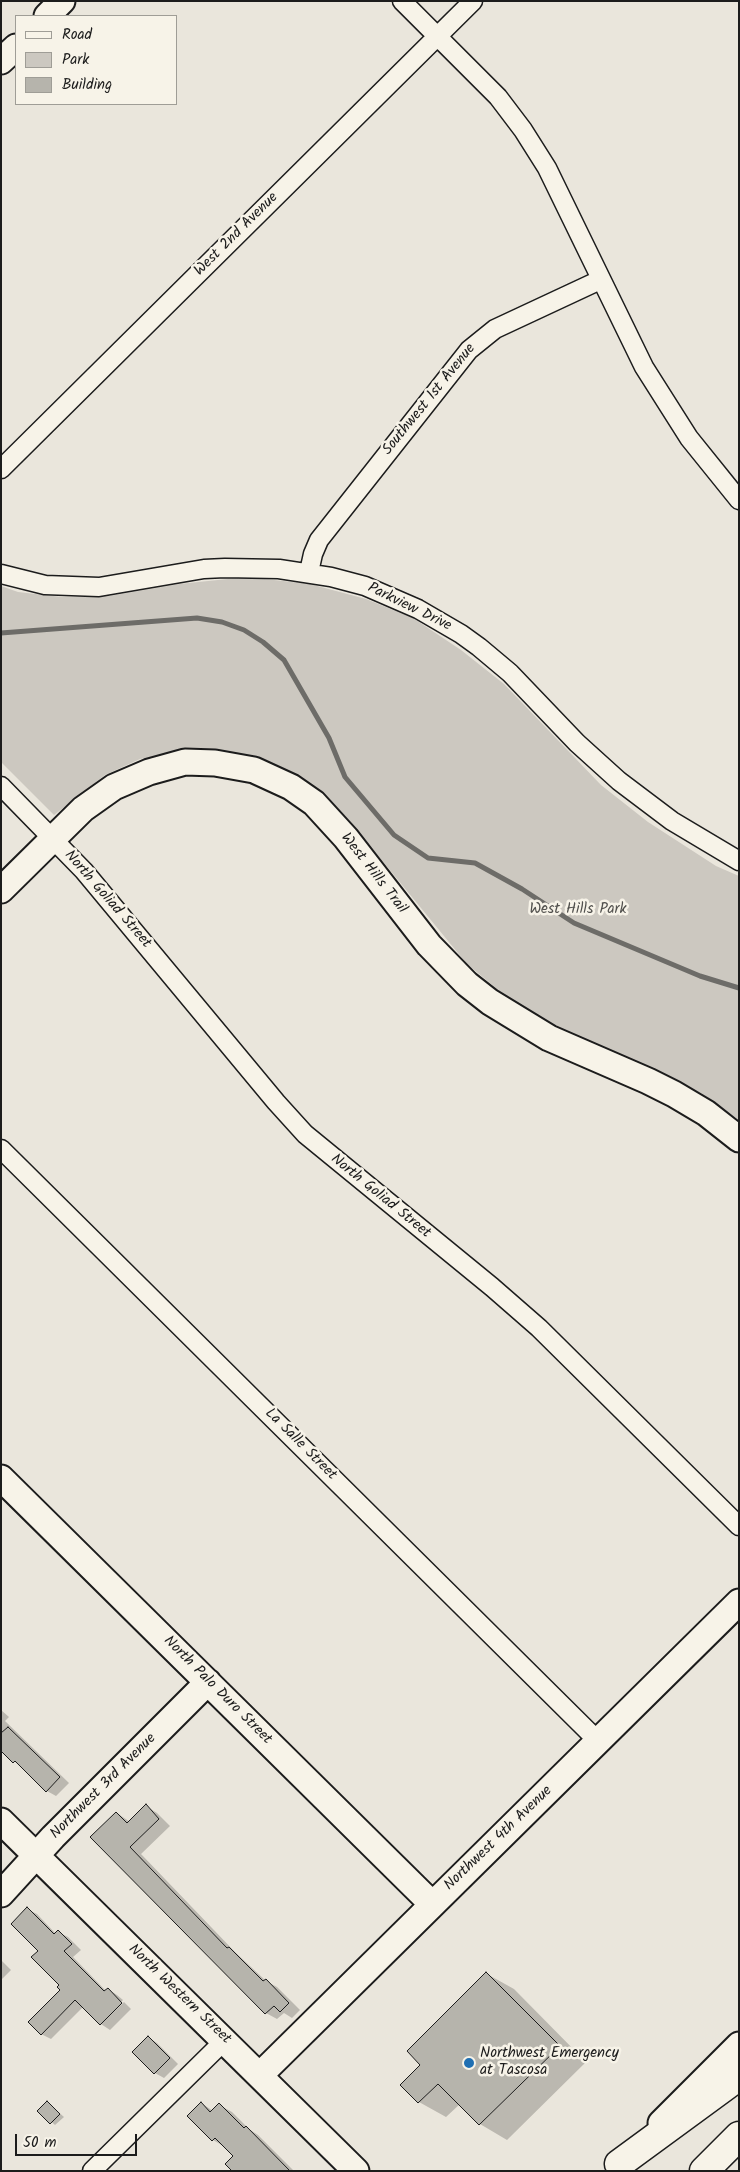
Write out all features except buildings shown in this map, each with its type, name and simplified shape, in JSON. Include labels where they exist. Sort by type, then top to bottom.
[{"type":"highway","points":[[615,2167],[739,2076]]},
{"type":"highway","points":[[704,2171],[739,2136]]},
{"type":"street","points":[[48,15],[62,1]]},
{"type":"street","points":[[402,1],[498,98],[522,130],[547,168],[600,280],[662,397],[689,438],[739,500]]},
{"type":"street","name":"West 2nd Avenue","points":[[1,469],[473,1]]},
{"type":"street","points":[[1,61],[15,47]]},
{"type":"street","name":"Southwest 1st Avenue","points":[[309,572],[312,554],[319,540],[469,350],[495,329],[600,280]]},
{"type":"street","name":"Parkview Drive","points":[[1,574],[45,585],[99,587],[178,573],[226,568],[279,569],[309,572],[365,586],[399,600],[461,634],[510,673],[576,743],[619,781],[672,821],[739,862]]},
{"type":"street","name":"West Hills Trail","points":[[1,890],[83,809],[114,788],[149,772],[185,762],[215,763],[254,770],[291,787],[314,803],[346,838],[429,945],[449,967],[482,996],[509,1015],[549,1038],[674,1094],[706,1113],[739,1139]]},
{"type":"street","name":"North Goliad Street","points":[[1,786],[84,871],[276,1102],[305,1134],[492,1287],[539,1328],[739,1526]]},
{"type":"street","name":"La Salle Street","points":[[1,1149],[599,1742]]},
{"type":"street","name":"North Palo Duro Street","points":[[1,1478],[432,1904]]},
{"type":"street","name":"Northwest 4th Avenue","points":[[260,2075],[739,1602]]},
{"type":"street","name":"Northwest 3rd Avenue","points":[[1,1894],[95,1795],[208,1682]]},
{"type":"street","name":"North Western Street","points":[[1,1821],[356,2171]]},
{"type":"street","points":[[92,2171],[224,2040]]},
{"type":"street","points":[[615,2167],[739,2045]]},
{"type":"green space","name":"West Hills Park","points":[[247,577],[310,584],[366,599],[413,618],[461,650],[504,684],[601,785],[648,822],[716,866],[739,876],[739,1120],[701,1093],[555,1026],[513,1002],[467,964],[347,818],[312,786],[268,764],[184,752],[140,759],[105,775],[54,815],[1,762],[1,586],[18,592],[62,597],[109,596],[179,584]]},
{"type":"waterway","points":[[1,633],[197,618],[222,622],[244,630],[263,642],[284,660],[329,738],[345,777],[394,835],[428,858],[475,863],[522,889],[574,923],[700,976],[739,988]]},
{"type":"place","name":"Northwest Emergency at Tascosa","points":[[469,2063]]}]
